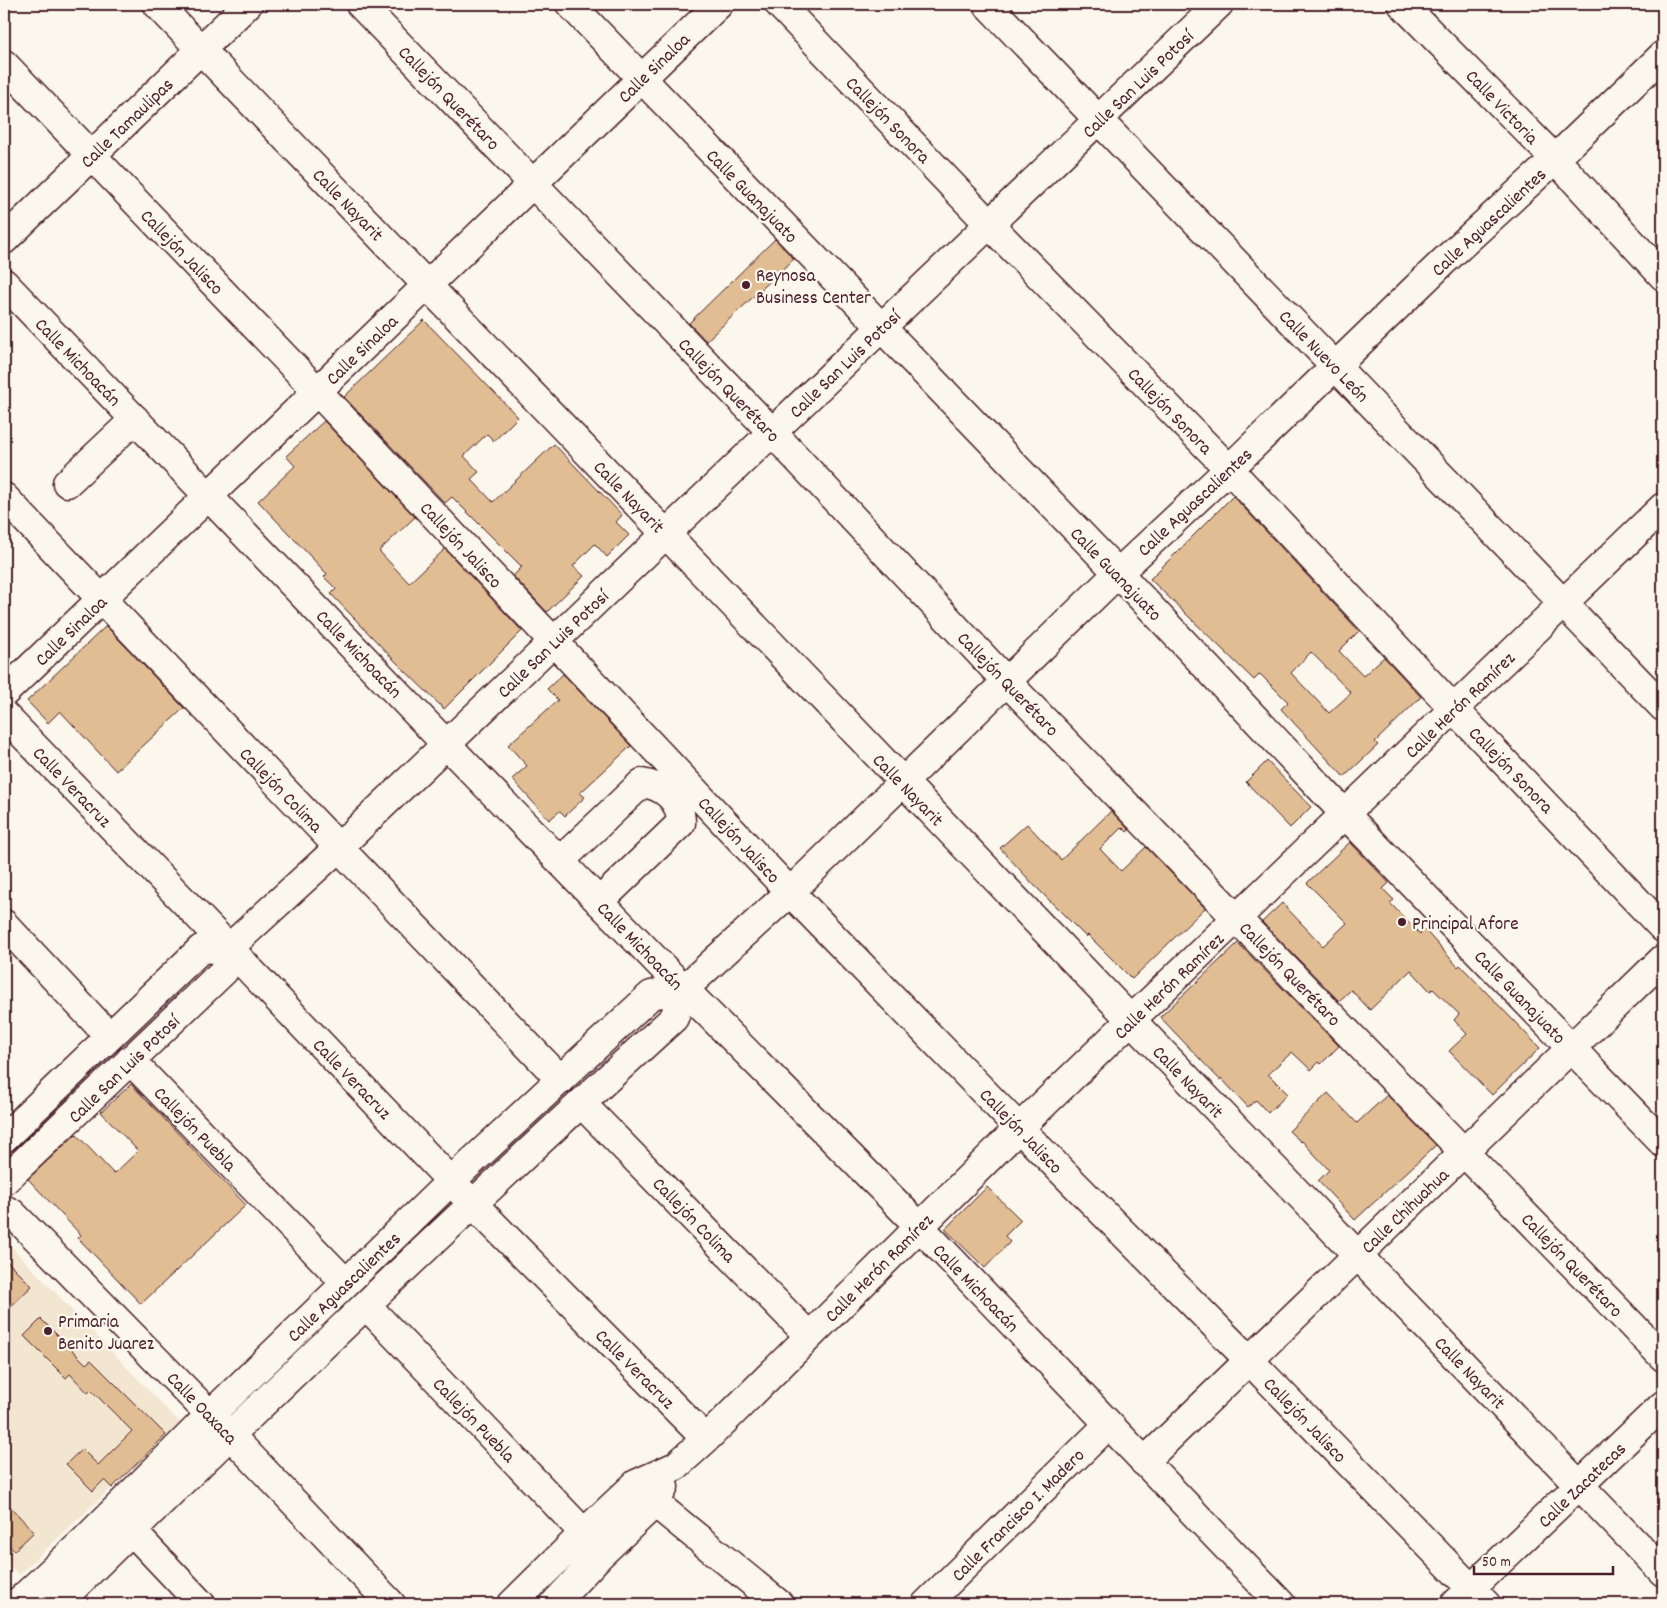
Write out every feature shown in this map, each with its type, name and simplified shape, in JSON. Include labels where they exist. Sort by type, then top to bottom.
[{"type":"street","name":"Calle Nayarit","points":[[157,4],[1663,1572]]},
{"type":"street","name":"Calle Tamaulipas","points":[[4,240],[248,4]]},
{"type":"street","name":"Callejón Querétaro","points":[[360,4],[772,432],[1007,682],[1663,1357]]},
{"type":"street","name":"Calle Guanajuato","points":[[570,4],[1118,573],[1345,814],[1663,1143]]},
{"type":"street","name":"Calle Sinaloa","points":[[4,694],[719,4]]},
{"type":"street","name":"Callejón Sonora","points":[[779,4],[989,224],[1229,469],[1663,928]]},
{"type":"street","name":"Calle Nuevo León","points":[[986,4],[1663,707]]},
{"type":"street","name":"Calle San Luis Potosí","points":[[4,1180],[224,971],[229,948],[338,848],[1219,4]]},
{"type":"street","name":"Calle Victoria","points":[[1402,4],[1555,159],[1663,276]]},
{"type":"street","name":"Calle Aguascalientes","points":[[57,1604],[230,1434],[472,1203],[539,1144],[674,1018],[684,989],[790,892],[1118,573],[1229,469],[1444,261],[1663,56]]},
{"type":"street","name":"Callejón Jalisco","points":[[4,64],[317,391],[790,892],[1019,1128],[1249,1360],[1471,1599]]},
{"type":"street","name":"Calle Michoacán","points":[[4,283],[446,744],[684,989],[919,1226],[1281,1604]]},
{"type":"street","points":[[67,483],[135,419]]},
{"type":"street","name":"Callejón Colima","points":[[4,497],[560,1080]]},
{"type":"street","name":"Calle Herón Ramírez","points":[[512,1604],[584,1533],[646,1493],[706,1439],[1019,1128],[1663,507]]},
{"type":"street","name":"Calle Veracruz","points":[[4,715],[472,1203],[706,1439]]},
{"type":"street","points":[[560,861],[642,783],[655,785],[670,795],[681,812],[681,823],[599,902]]},
{"type":"street","points":[[4,924],[110,1036]]},
{"type":"street","name":"Calle San Luis Potosí","points":[[4,1138],[201,949],[229,948]]},
{"type":"street","name":"Calle Chihuahua","points":[[1144,1462],[1663,959]]},
{"type":"street","name":"Calle Aguascalientes","points":[[16,1604],[85,1540],[210,1414],[451,1181],[651,996],[684,989]]},
{"type":"street","name":"Callejón Puebla","points":[[130,1060],[346,1283]]},
{"type":"street","name":"Callejón Colima","points":[[581,1103],[809,1336]]},
{"type":"street","name":"Calle Oaxaca","points":[[4,1180],[8,1211],[230,1434],[391,1604]]},
{"type":"street","name":"Callejón Puebla","points":[[366,1305],[584,1533]]},
{"type":"street","name":"Calle Zacatecas","points":[[1471,1599],[1580,1485],[1663,1405]]},
{"type":"street","name":"Calle Francisco I. Madero","points":[[926,1604],[1108,1425]]},
{"type":"street","points":[[646,1493],[779,1604]]},
{"type":"street","name":"Calle Herón Ramírez","points":[[554,1604],[601,1554],[646,1493]]},
{"type":"street","points":[[132,1531],[201,1604]]},
{"type":"shaded area","name":"Primaria Benito Juarez","points":[[4,1239],[180,1423],[19,1575],[4,1559]]},
{"type":"building","name":"Reynosa Business Center","points":[[775,239],[794,259],[706,341],[689,323]]},
{"type":"building","points":[[424,320],[518,417],[494,441],[487,434],[464,456],[479,472],[471,479],[493,502],[554,444],[622,515],[616,522],[629,535],[607,557],[595,544],[573,566],[584,576],[547,612],[513,576],[522,567],[452,497],[445,503],[344,397]]},
{"type":"building","points":[[324,421],[415,517],[379,551],[409,583],[445,549],[522,631],[444,709],[331,594],[336,589],[324,577],[327,574],[258,501],[295,466],[286,456]]},
{"type":"building","points":[[1233,496],[1359,631],[1339,651],[1363,676],[1384,657],[1421,697],[1375,742],[1378,745],[1344,777],[1281,709],[1288,702],[1260,674],[1254,680],[1150,579]],"holes":[[[1311,652],[1351,693],[1329,713],[1291,673]]]},
{"type":"building","points":[[106,626],[184,708],[116,771],[60,711],[48,723],[27,701]]},
{"type":"building","points":[[563,674],[631,746],[580,793],[585,797],[565,816],[560,811],[549,820],[512,779],[527,766],[508,745],[558,700],[547,689]]},
{"type":"building","points":[[1267,761],[1311,807],[1290,828],[1246,782]]},
{"type":"building","points":[[1111,811],[1129,830],[1127,832],[1122,827],[1100,849],[1121,871],[1146,847],[1205,908],[1132,979],[1088,935],[1086,937],[1000,848],[1027,824],[1061,860]]},
{"type":"building","points":[[1350,842],[1389,883],[1383,889],[1394,900],[1390,903],[1420,934],[1424,929],[1458,967],[1460,965],[1540,1048],[1492,1095],[1449,1051],[1467,1034],[1454,1020],[1459,1014],[1433,989],[1430,991],[1411,970],[1370,1010],[1351,990],[1339,1001],[1262,922],[1282,903],[1323,946],[1347,923],[1307,883]]},
{"type":"building","points":[[1238,943],[1339,1046],[1321,1064],[1319,1062],[1311,1070],[1292,1052],[1268,1074],[1288,1094],[1268,1113],[1256,1100],[1248,1107],[1160,1017]]},
{"type":"building","points":[[131,1084],[246,1205],[141,1304],[78,1238],[81,1235],[28,1179],[76,1134],[114,1174],[138,1151],[101,1112]]},
{"type":"building","points":[[1328,1093],[1357,1123],[1387,1095],[1436,1145],[1355,1220],[1318,1181],[1329,1170],[1302,1141],[1289,1131]]},
{"type":"building","points":[[987,1187],[1021,1220],[1005,1236],[1010,1242],[985,1268],[945,1229]]},
{"type":"building","points":[[4,1258],[32,1286],[4,1313]]},
{"type":"building","points":[[41,1319],[86,1364],[91,1360],[166,1435],[112,1488],[104,1480],[93,1491],[66,1464],[82,1449],[98,1465],[132,1431],[91,1390],[88,1393],[70,1374],[66,1378],[24,1336]]},
{"type":"building","points":[[4,1500],[34,1532],[14,1551],[4,1540]]},
{"type":"place","name":"Reynosa Business Center","points":[[746,285]]},
{"type":"place","name":"Principal Afore","points":[[1402,922]]},
{"type":"place","name":"Primaria Benito Juarez","points":[[48,1331]]}]
